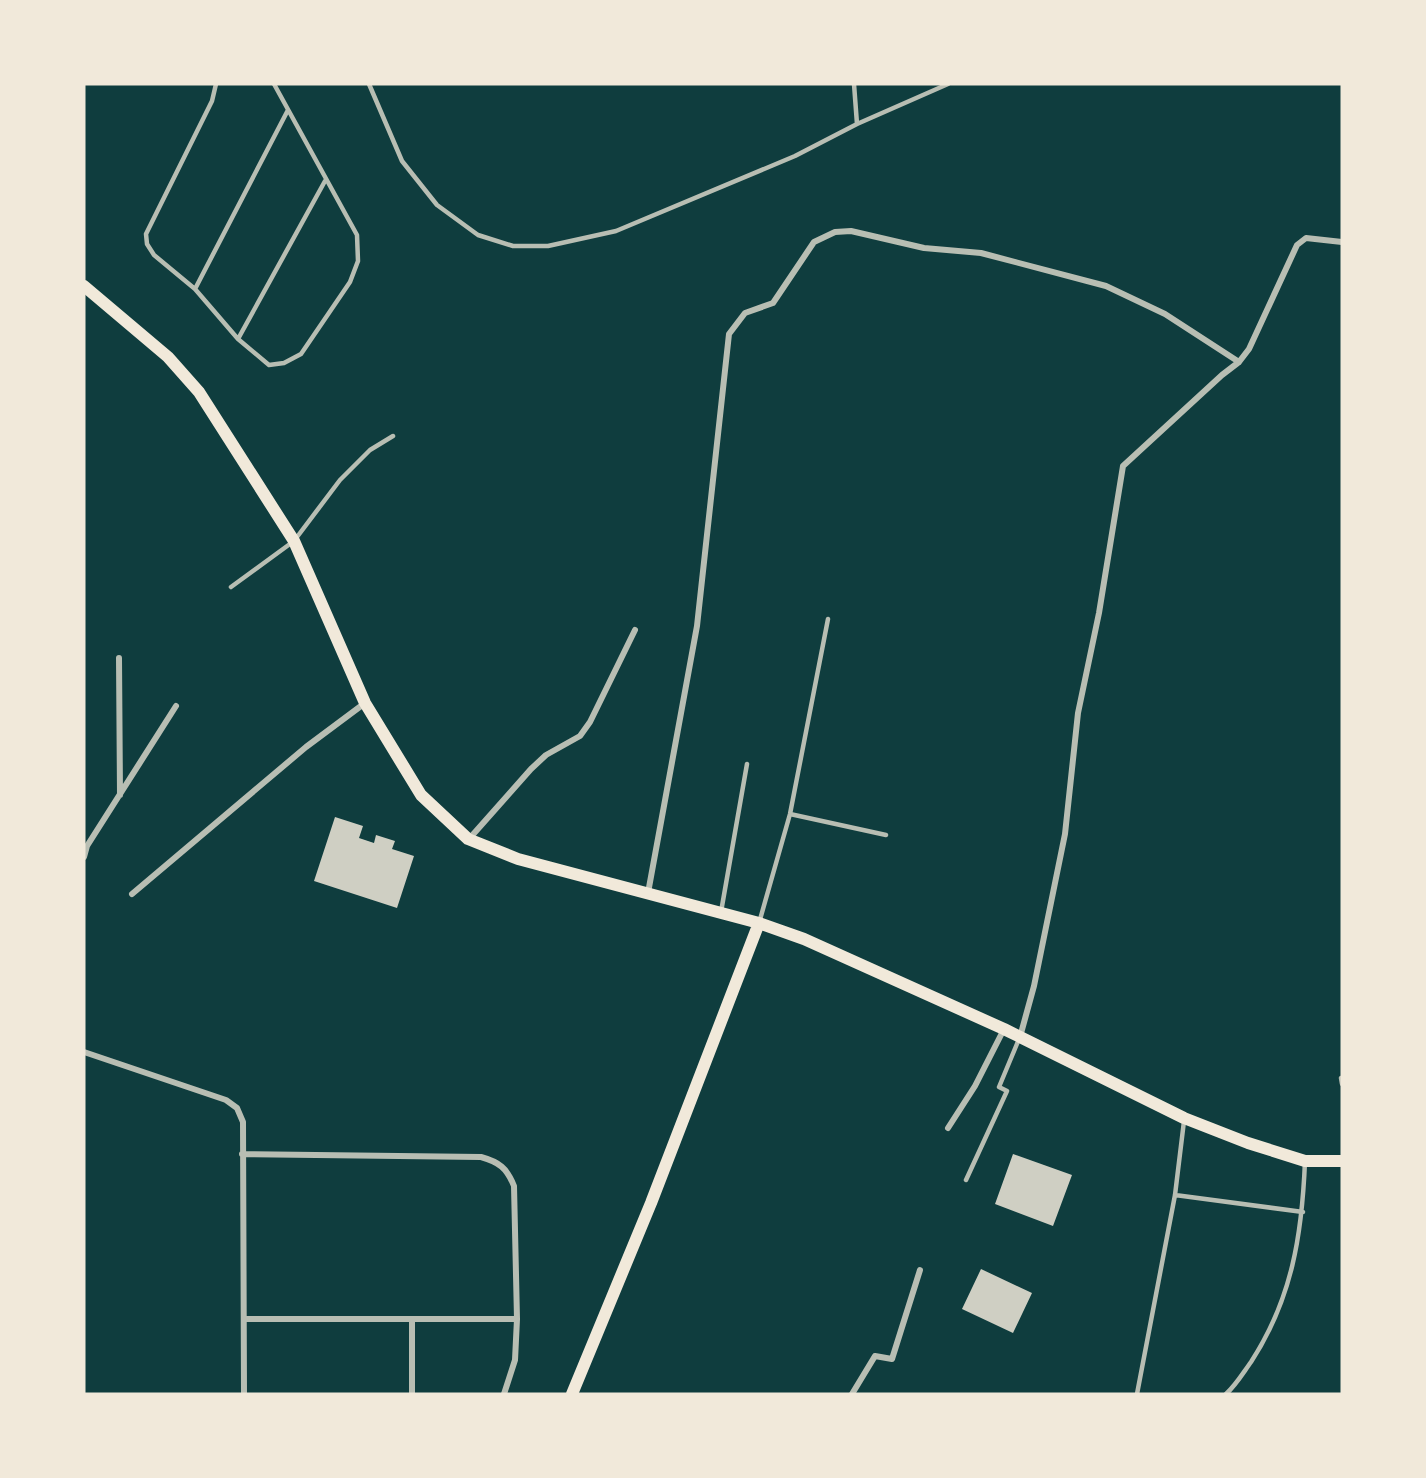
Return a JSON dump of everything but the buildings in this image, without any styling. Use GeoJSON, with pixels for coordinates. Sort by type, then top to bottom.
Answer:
{"type":"FeatureCollection","features":[{"type":"Feature","properties":{"kind":"main road"},"geometry":{"type":"LineString","coordinates":[[84,286],[168,357],[199,392],[294,541],[366,703],[421,795],[468,839],[518,859],[759,923],[804,939],[1004,1029],[1184,1118],[1248,1143],[1305,1161],[1342,1161]]}},
{"type":"Feature","properties":{"kind":"main road"},"geometry":{"type":"LineString","coordinates":[[572,1394],[651,1203],[759,923]]}},
{"type":"Feature","properties":{"kind":"street"},"geometry":{"type":"LineString","coordinates":[[648,893],[697,626],[729,334],[745,313],[773,303],[814,242],[835,232],[851,231],[924,248],[981,253],[1106,286],[1165,314],[1239,362]]}},
{"type":"Feature","properties":{"kind":"street"},"geometry":{"type":"LineString","coordinates":[[1020,1037],[1039,963],[1065,834],[1078,713],[1099,613],[1123,466],[1239,362],[1249,349],[1297,245],[1306,237],[1342,242]]}},
{"type":"Feature","properties":{"kind":"street"},"geometry":{"type":"LineString","coordinates":[[468,839],[546,755],[580,736],[591,722],[635,630]]}},
{"type":"Feature","properties":{"kind":"street"},"geometry":{"type":"LineString","coordinates":[[119,658],[120,796]]}},
{"type":"Feature","properties":{"kind":"street"},"geometry":{"type":"LineString","coordinates":[[132,894],[306,747],[366,703]]}},
{"type":"Feature","properties":{"kind":"street"},"geometry":{"type":"LineString","coordinates":[[84,857],[87,846],[176,706]]}},
{"type":"Feature","properties":{"kind":"street"},"geometry":{"type":"LineString","coordinates":[[948,1128],[975,1086],[1004,1029]]}},
{"type":"Feature","properties":{"kind":"street"},"geometry":{"type":"LineString","coordinates":[[84,1052],[226,1100],[237,1108],[243,1122],[244,1394]]}},
{"type":"Feature","properties":{"kind":"street"},"geometry":{"type":"LineString","coordinates":[[242,1154],[481,1158],[496,1162],[508,1171],[514,1186],[517,1319],[515,1360],[504,1394]]}},
{"type":"Feature","properties":{"kind":"street"},"geometry":{"type":"LineString","coordinates":[[852,1394],[875,1356],[892,1359],[920,1270]]}},
{"type":"Feature","properties":{"kind":"street"},"geometry":{"type":"LineString","coordinates":[[244,1319],[517,1319]]}},
{"type":"Feature","properties":{"kind":"street"},"geometry":{"type":"LineString","coordinates":[[412,1319],[412,1394]]}},
{"type":"Feature","properties":{"kind":"lane"},"geometry":{"type":"LineString","coordinates":[[216,84],[212,101],[146,234],[147,243],[154,255],[195,289],[238,339],[269,365],[284,363],[302,354],[350,282],[358,261],[357,235],[325,181],[274,84]]}},
{"type":"Feature","properties":{"kind":"lane"},"geometry":{"type":"LineString","coordinates":[[369,84],[402,161],[436,205],[478,235],[513,246],[548,246],[616,231],[795,156],[857,124],[948,84]]}},
{"type":"Feature","properties":{"kind":"lane"},"geometry":{"type":"LineString","coordinates":[[854,84],[857,124]]}},
{"type":"Feature","properties":{"kind":"lane"},"geometry":{"type":"LineString","coordinates":[[195,289],[288,110]]}},
{"type":"Feature","properties":{"kind":"lane"},"geometry":{"type":"LineString","coordinates":[[238,339],[325,181]]}},
{"type":"Feature","properties":{"kind":"lane"},"geometry":{"type":"LineString","coordinates":[[231,587],[294,541],[340,480],[370,450],[393,436]]}},
{"type":"Feature","properties":{"kind":"lane"},"geometry":{"type":"LineString","coordinates":[[759,923],[790,814],[828,618]]}},
{"type":"Feature","properties":{"kind":"lane"},"geometry":{"type":"LineString","coordinates":[[721,913],[747,764]]}},
{"type":"Feature","properties":{"kind":"lane"},"geometry":{"type":"LineString","coordinates":[[790,814],[886,835]]}},
{"type":"Feature","properties":{"kind":"lane"},"geometry":{"type":"LineString","coordinates":[[966,1180],[1007,1091],[999,1087],[1020,1037]]}},
{"type":"Feature","properties":{"kind":"lane"},"geometry":{"type":"LineString","coordinates":[[1137,1394],[1175,1195],[1184,1118]]}},
{"type":"Feature","properties":{"kind":"lane"},"geometry":{"type":"LineString","coordinates":[[1226,1394],[1245,1371],[1270,1331],[1292,1268],[1303,1212],[1305,1161]]}},
{"type":"Feature","properties":{"kind":"lane"},"geometry":{"type":"LineString","coordinates":[[1175,1195],[1303,1212]]}}]}
